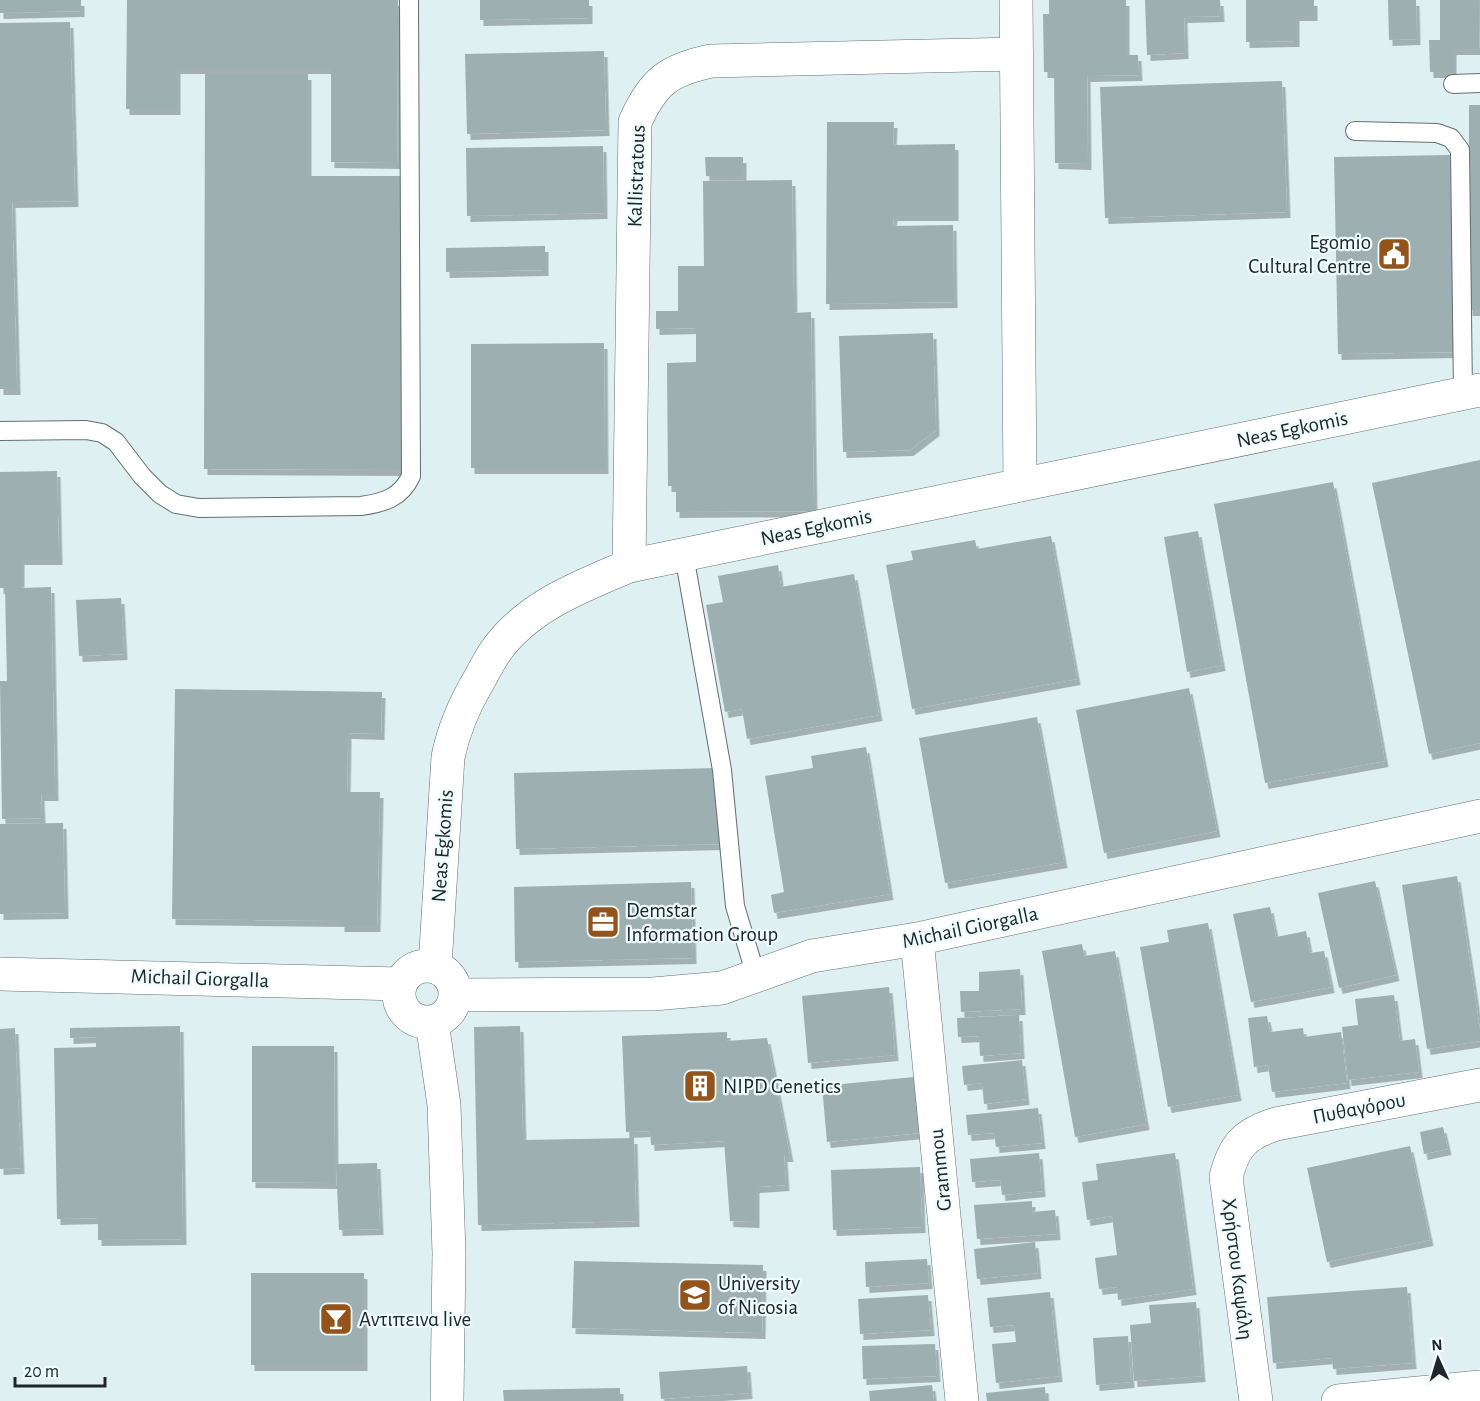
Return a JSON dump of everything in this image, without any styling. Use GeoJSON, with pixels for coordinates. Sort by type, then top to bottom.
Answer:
{"type":"FeatureCollection","features":[{"type":"Feature","properties":{"kind":"street"},"geometry":{"type":"LineString","coordinates":[[1016,0],[1020,484]]}},
{"type":"Feature","properties":{"kind":"street","name":"Kallistratous"},"geometry":{"type":"LineString","coordinates":[[629,566],[635,122],[646,98],[663,79],[686,66],[711,61],[1017,54]]}},
{"type":"Feature","properties":{"kind":"street","name":"Neas Egkomis"},"geometry":{"type":"LineString","coordinates":[[435,966],[448,757],[453,732],[463,707],[495,652],[511,633],[560,596],[629,566],[1471,392]]}},
{"type":"Feature","properties":{"kind":"street","name":"Michail Giorgalla"},"geometry":{"type":"LineString","coordinates":[[456,995],[653,994],[722,987],[812,956],[917,939],[1480,816]]}},
{"type":"Feature","properties":{"kind":"street","name":"Grammou"},"geometry":{"type":"LineString","coordinates":[[917,939],[962,1401]]}},
{"type":"Feature","properties":{"kind":"street"},"geometry":{"type":"LineString","coordinates":[[424,966],[435,966],[451,979],[456,995],[447,1015],[432,1022],[416,1020],[405,1012],[399,997],[400,984],[412,970],[424,966]]}},
{"type":"Feature","properties":{"kind":"street","name":"Michail Giorgalla"},"geometry":{"type":"LineString","coordinates":[[0,974],[400,984]]}},
{"type":"Feature","properties":{"kind":"street"},"geometry":{"type":"LineString","coordinates":[[432,1022],[444,1116],[448,1253],[447,1401]]}},
{"type":"Feature","properties":{"kind":"street","name":"Πυθαγόρου"},"geometry":{"type":"LineString","coordinates":[[1242,1141],[1257,1130],[1276,1124],[1480,1085]]}},
{"type":"Feature","properties":{"kind":"street","name":"Χρήστου Καψάλη"},"geometry":{"type":"LineString","coordinates":[[1242,1141],[1231,1158],[1226,1177],[1256,1401]]}},
{"type":"Feature","properties":{"kind":"street"},"geometry":{"type":"LineString","coordinates":[[1338,1401],[1480,1387]]}},
{"type":"Feature","properties":{"kind":"lane"},"geometry":{"type":"LineString","coordinates":[[0,430],[86,430],[102,433],[116,442],[142,476],[160,494],[176,504],[199,508],[361,506],[384,503],[403,490],[411,476],[409,0]]}},
{"type":"Feature","properties":{"kind":"lane"},"geometry":{"type":"LineString","coordinates":[[1453,84],[1480,83]]}},
{"type":"Feature","properties":{"kind":"lane"},"geometry":{"type":"LineString","coordinates":[[1355,131],[1437,133],[1451,138],[1460,150],[1471,392]]}},
{"type":"Feature","properties":{"kind":"lane"},"geometry":{"type":"LineString","coordinates":[[684,555],[722,770],[735,906],[756,976]]}},
{"type":"Feature","properties":{"kind":"building"},"geometry":{"type":"Polygon","coordinates":[[[0,0],[81,0],[81,11],[0,13],[0,0]]]}},
{"type":"Feature","properties":{"kind":"building"},"geometry":{"type":"Polygon","coordinates":[[[127,0],[398,0],[397,163],[331,162],[331,68],[177,68],[177,109],[126,109],[127,0]]]}},
{"type":"Feature","properties":{"kind":"building"},"geometry":{"type":"Polygon","coordinates":[[[480,0],[589,0],[589,18],[480,20],[480,0]]]}},
{"type":"Feature","properties":{"kind":"building"},"geometry":{"type":"Polygon","coordinates":[[[1049,0],[1126,0],[1126,55],[1138,55],[1139,75],[1087,76],[1088,164],[1055,163],[1054,72],[1044,72],[1043,14],[1049,14],[1049,0]]]}},
{"type":"Feature","properties":{"kind":"building"},"geometry":{"type":"Polygon","coordinates":[[[1145,0],[1220,0],[1221,16],[1184,17],[1185,53],[1147,55],[1145,0]]]}},
{"type":"Feature","properties":{"kind":"building"},"geometry":{"type":"Polygon","coordinates":[[[1246,0],[1314,0],[1314,15],[1296,15],[1296,41],[1246,42],[1246,0]]]}},
{"type":"Feature","properties":{"kind":"building"},"geometry":{"type":"Polygon","coordinates":[[[1388,0],[1416,0],[1417,39],[1389,40],[1388,0]]]}},
{"type":"Feature","properties":{"kind":"building"},"geometry":{"type":"Polygon","coordinates":[[[1440,0],[1480,0],[1479,49],[1453,49],[1453,72],[1430,72],[1429,40],[1440,40],[1440,0]]]}},
{"type":"Feature","properties":{"kind":"building"},"geometry":{"type":"Polygon","coordinates":[[[70,22],[75,201],[12,202],[17,389],[0,389],[0,23],[70,22]]]}},
{"type":"Feature","properties":{"kind":"building"},"geometry":{"type":"Polygon","coordinates":[[[604,51],[606,130],[467,134],[465,54],[604,51]]]}},
{"type":"Feature","properties":{"kind":"building"},"geometry":{"type":"Polygon","coordinates":[[[205,74],[308,74],[308,176],[407,176],[405,470],[204,469],[205,74]]]}},
{"type":"Feature","properties":{"kind":"building"},"geometry":{"type":"Polygon","coordinates":[[[1282,81],[1287,212],[1105,218],[1100,87],[1282,81]]]}},
{"type":"Feature","properties":{"kind":"building"},"geometry":{"type":"Polygon","coordinates":[[[1469,105],[1480,105],[1480,310],[1469,310],[1469,105]]]}},
{"type":"Feature","properties":{"kind":"building"},"geometry":{"type":"Polygon","coordinates":[[[827,122],[894,122],[893,145],[955,144],[955,215],[894,215],[893,226],[953,225],[954,302],[826,304],[827,122]]]}},
{"type":"Feature","properties":{"kind":"building"},"geometry":{"type":"Polygon","coordinates":[[[603,146],[604,213],[467,216],[466,148],[603,146]]]}},
{"type":"Feature","properties":{"kind":"building","name":"Egomio Cultural Centre"},"geometry":{"type":"Polygon","coordinates":[[[1450,155],[1454,352],[1338,354],[1334,157],[1450,155]]]}},
{"type":"Feature","properties":{"kind":"building"},"geometry":{"type":"Polygon","coordinates":[[[705,157],[743,157],[743,176],[706,176],[705,157]]]}},
{"type":"Feature","properties":{"kind":"building"},"geometry":{"type":"Polygon","coordinates":[[[792,180],[794,313],[811,312],[814,511],[676,512],[676,486],[668,486],[667,363],[696,362],[696,328],[656,329],[656,311],[678,311],[678,266],[704,266],[703,181],[792,180]]]}},
{"type":"Feature","properties":{"kind":"building"},"geometry":{"type":"Polygon","coordinates":[[[545,246],[545,270],[446,272],[446,248],[545,246]]]}},
{"type":"Feature","properties":{"kind":"building"},"geometry":{"type":"Polygon","coordinates":[[[933,333],[936,430],[910,450],[843,452],[839,336],[933,333]]]}},
{"type":"Feature","properties":{"kind":"building"},"geometry":{"type":"Polygon","coordinates":[[[604,343],[605,468],[471,468],[471,344],[604,343]]]}},
{"type":"Feature","properties":{"kind":"building"},"geometry":{"type":"Polygon","coordinates":[[[1480,460],[1480,743],[1429,754],[1372,483],[1480,460]]]}},
{"type":"Feature","properties":{"kind":"building"},"geometry":{"type":"Polygon","coordinates":[[[57,471],[59,559],[21,559],[21,588],[51,587],[55,795],[41,795],[42,818],[2,819],[0,681],[7,681],[5,588],[0,588],[0,472],[57,471]]]}},
{"type":"Feature","properties":{"kind":"building"},"geometry":{"type":"Polygon","coordinates":[[[1333,482],[1385,761],[1265,783],[1214,504],[1333,482]]]}},
{"type":"Feature","properties":{"kind":"building"},"geometry":{"type":"Polygon","coordinates":[[[1198,531],[1222,665],[1187,672],[1164,537],[1198,531]]]}},
{"type":"Feature","properties":{"kind":"building"},"geometry":{"type":"Polygon","coordinates":[[[1051,536],[1077,679],[912,709],[886,565],[913,560],[911,551],[975,540],[977,549],[1051,536]]]}},
{"type":"Feature","properties":{"kind":"building"},"geometry":{"type":"Polygon","coordinates":[[[778,565],[781,587],[854,574],[879,715],[747,739],[742,709],[725,712],[706,605],[723,602],[718,576],[778,565]]]}},
{"type":"Feature","properties":{"kind":"building"},"geometry":{"type":"Polygon","coordinates":[[[121,598],[124,654],[79,656],[76,600],[121,598]]]}},
{"type":"Feature","properties":{"kind":"building"},"geometry":{"type":"Polygon","coordinates":[[[1189,688],[1217,831],[1104,853],[1076,710],[1189,688]]]}},
{"type":"Feature","properties":{"kind":"building"},"geometry":{"type":"Polygon","coordinates":[[[175,689],[382,692],[381,734],[348,733],[347,792],[380,792],[377,926],[341,926],[341,921],[172,919],[175,689]]]}},
{"type":"Feature","properties":{"kind":"building"},"geometry":{"type":"Polygon","coordinates":[[[1037,717],[1064,862],[945,883],[919,738],[1037,717]]]}},
{"type":"Feature","properties":{"kind":"building"},"geometry":{"type":"Polygon","coordinates":[[[866,747],[890,894],[774,913],[771,895],[784,892],[765,776],[813,768],[811,756],[866,747]]]}},
{"type":"Feature","properties":{"kind":"building"},"geometry":{"type":"Polygon","coordinates":[[[718,768],[720,844],[516,849],[514,773],[718,768]]]}},
{"type":"Feature","properties":{"kind":"building"},"geometry":{"type":"Polygon","coordinates":[[[63,823],[65,913],[0,914],[0,824],[63,823]]]}},
{"type":"Feature","properties":{"kind":"building"},"geometry":{"type":"Polygon","coordinates":[[[1457,876],[1480,1041],[1427,1049],[1402,885],[1457,876]]]}},
{"type":"Feature","properties":{"kind":"building"},"geometry":{"type":"Polygon","coordinates":[[[1375,881],[1396,975],[1339,988],[1318,893],[1375,881]]]}},
{"type":"Feature","properties":{"kind":"building","name":"Demstar Information Group"},"geometry":{"type":"Polygon","coordinates":[[[691,882],[693,958],[515,962],[514,887],[691,882]]]}},
{"type":"Feature","properties":{"kind":"building"},"geometry":{"type":"Polygon","coordinates":[[[1270,907],[1276,937],[1306,931],[1310,953],[1324,951],[1331,987],[1251,1002],[1233,914],[1270,907]]]}},
{"type":"Feature","properties":{"kind":"building"},"geometry":{"type":"Polygon","coordinates":[[[1208,923],[1238,1095],[1168,1107],[1140,947],[1169,942],[1167,930],[1208,923]]]}},
{"type":"Feature","properties":{"kind":"building"},"geometry":{"type":"Polygon","coordinates":[[[1082,944],[1084,956],[1115,951],[1146,1124],[1075,1137],[1042,951],[1082,944]]]}},
{"type":"Feature","properties":{"kind":"building"},"geometry":{"type":"Polygon","coordinates":[[[1020,969],[1022,1009],[961,1012],[960,991],[979,991],[979,972],[1020,969]]]}},
{"type":"Feature","properties":{"kind":"building"},"geometry":{"type":"Polygon","coordinates":[[[889,987],[895,1055],[808,1063],[802,996],[889,987]]]}},
{"type":"Feature","properties":{"kind":"building"},"geometry":{"type":"Polygon","coordinates":[[[1394,995],[1400,1041],[1415,1039],[1419,1072],[1348,1080],[1342,1027],[1358,1025],[1355,999],[1394,995]]]}},
{"type":"Feature","properties":{"kind":"building"},"geometry":{"type":"Polygon","coordinates":[[[1019,1015],[1021,1053],[980,1056],[979,1036],[958,1037],[957,1018],[1019,1015]]]}},
{"type":"Feature","properties":{"kind":"building"},"geometry":{"type":"Polygon","coordinates":[[[1267,1016],[1270,1032],[1303,1028],[1304,1037],[1341,1032],[1347,1083],[1272,1092],[1268,1065],[1254,1067],[1248,1018],[1267,1016]]]}},
{"type":"Feature","properties":{"kind":"building"},"geometry":{"type":"Polygon","coordinates":[[[180,1026],[183,1239],[98,1240],[98,1218],[57,1219],[54,1048],[96,1047],[96,1037],[70,1038],[70,1028],[180,1026]]]}},
{"type":"Feature","properties":{"kind":"building"},"geometry":{"type":"Polygon","coordinates":[[[520,1026],[523,1140],[634,1138],[636,1221],[478,1225],[474,1027],[520,1026]]]}},
{"type":"Feature","properties":{"kind":"building"},"geometry":{"type":"Polygon","coordinates":[[[15,1028],[21,1168],[0,1169],[0,1029],[15,1028]]]}},
{"type":"Feature","properties":{"kind":"building","name":"NIPD Genetics"},"geometry":{"type":"Polygon","coordinates":[[[727,1032],[727,1041],[767,1038],[790,1156],[784,1156],[786,1185],[756,1187],[756,1222],[730,1221],[724,1141],[651,1145],[650,1131],[626,1132],[622,1036],[727,1032]]]}},
{"type":"Feature","properties":{"kind":"building"},"geometry":{"type":"Polygon","coordinates":[[[252,1046],[334,1046],[335,1183],[252,1182],[252,1046]]]}},
{"type":"Feature","properties":{"kind":"building"},"geometry":{"type":"Polygon","coordinates":[[[1022,1060],[1026,1099],[984,1104],[982,1083],[964,1085],[962,1066],[1022,1060]]]}},
{"type":"Feature","properties":{"kind":"building"},"geometry":{"type":"Polygon","coordinates":[[[914,1077],[920,1133],[827,1142],[822,1086],[914,1077]]]}},
{"type":"Feature","properties":{"kind":"building"},"geometry":{"type":"Polygon","coordinates":[[[1038,1108],[1042,1143],[996,1147],[994,1133],[968,1135],[966,1115],[1038,1108]]]}},
{"type":"Feature","properties":{"kind":"building"},"geometry":{"type":"Polygon","coordinates":[[[1443,1127],[1448,1149],[1424,1154],[1420,1132],[1443,1127]]]}},
{"type":"Feature","properties":{"kind":"building"},"geometry":{"type":"Polygon","coordinates":[[[1410,1146],[1430,1240],[1327,1262],[1307,1168],[1410,1146]]]}},
{"type":"Feature","properties":{"kind":"building"},"geometry":{"type":"Polygon","coordinates":[[[1039,1153],[1042,1191],[1002,1195],[1000,1180],[972,1182],[970,1159],[1039,1153]]]}},
{"type":"Feature","properties":{"kind":"building"},"geometry":{"type":"Polygon","coordinates":[[[1175,1153],[1193,1289],[1118,1300],[1117,1287],[1099,1289],[1095,1258],[1117,1255],[1112,1216],[1087,1220],[1082,1182],[1098,1180],[1096,1164],[1175,1153]]]}},
{"type":"Feature","properties":{"kind":"building"},"geometry":{"type":"Polygon","coordinates":[[[377,1163],[380,1229],[339,1230],[336,1164],[377,1163]]]}},
{"type":"Feature","properties":{"kind":"building"},"geometry":{"type":"Polygon","coordinates":[[[920,1167],[922,1227],[833,1230],[831,1170],[920,1167]]]}},
{"type":"Feature","properties":{"kind":"building"},"geometry":{"type":"Polygon","coordinates":[[[1032,1201],[1032,1212],[1055,1210],[1057,1234],[977,1239],[974,1205],[1032,1201]]]}},
{"type":"Feature","properties":{"kind":"building"},"geometry":{"type":"Polygon","coordinates":[[[1035,1242],[1038,1273],[977,1279],[974,1249],[1035,1242]]]}},
{"type":"Feature","properties":{"kind":"building"},"geometry":{"type":"Polygon","coordinates":[[[927,1259],[929,1283],[866,1287],[865,1262],[927,1259]]]}},
{"type":"Feature","properties":{"kind":"building"},"geometry":{"type":"Polygon","coordinates":[[[574,1261],[763,1265],[762,1333],[572,1328],[574,1261]]]}},
{"type":"Feature","properties":{"kind":"building"},"geometry":{"type":"Polygon","coordinates":[[[251,1273],[364,1273],[364,1365],[251,1365],[251,1273]]]}},
{"type":"Feature","properties":{"kind":"building"},"geometry":{"type":"Polygon","coordinates":[[[1407,1287],[1413,1363],[1333,1369],[1332,1358],[1273,1363],[1267,1297],[1407,1287]]]}},
{"type":"Feature","properties":{"kind":"building"},"geometry":{"type":"Polygon","coordinates":[[[1050,1292],[1059,1376],[996,1383],[992,1344],[1016,1342],[1014,1325],[990,1327],[987,1298],[1050,1292]]]}},
{"type":"Feature","properties":{"kind":"building"},"geometry":{"type":"Polygon","coordinates":[[[928,1295],[931,1330],[860,1334],[858,1299],[928,1295]]]}},
{"type":"Feature","properties":{"kind":"building"},"geometry":{"type":"Polygon","coordinates":[[[1196,1302],[1202,1376],[1134,1381],[1130,1325],[1151,1323],[1149,1305],[1196,1302]]]}},
{"type":"Feature","properties":{"kind":"building"},"geometry":{"type":"Polygon","coordinates":[[[1128,1336],[1131,1382],[1096,1385],[1093,1338],[1128,1336]]]}},
{"type":"Feature","properties":{"kind":"building"},"geometry":{"type":"Polygon","coordinates":[[[935,1344],[937,1376],[863,1379],[862,1346],[935,1344]]]}},
{"type":"Feature","properties":{"kind":"building"},"geometry":{"type":"Polygon","coordinates":[[[747,1366],[749,1393],[661,1399],[659,1372],[747,1366]]]}},
{"type":"Feature","properties":{"kind":"building"},"geometry":{"type":"Polygon","coordinates":[[[932,1385],[934,1401],[870,1401],[869,1391],[932,1385]]]}},
{"type":"Feature","properties":{"kind":"building"},"geometry":{"type":"Polygon","coordinates":[[[1045,1387],[1046,1401],[987,1401],[986,1393],[1045,1387]]]}},
{"type":"Feature","properties":{"kind":"building"},"geometry":{"type":"Polygon","coordinates":[[[620,1388],[620,1401],[504,1401],[503,1390],[620,1388]]]}},
{"type":"Feature","properties":{"kind":"place","name":"Egomio Cultural Centre"},"geometry":{"type":"Point","coordinates":[1394,254]}},
{"type":"Feature","properties":{"kind":"place","name":"Demstar Information Group"},"geometry":{"type":"Point","coordinates":[603,922]}},
{"type":"Feature","properties":{"kind":"place","name":"NIPD Genetics"},"geometry":{"type":"Point","coordinates":[700,1086]}},
{"type":"Feature","properties":{"kind":"place","name":"University of Nicosia"},"geometry":{"type":"Point","coordinates":[695,1295]}},
{"type":"Feature","properties":{"kind":"place","name":"Αντιπεινα live"},"geometry":{"type":"Point","coordinates":[336,1319]}}]}
